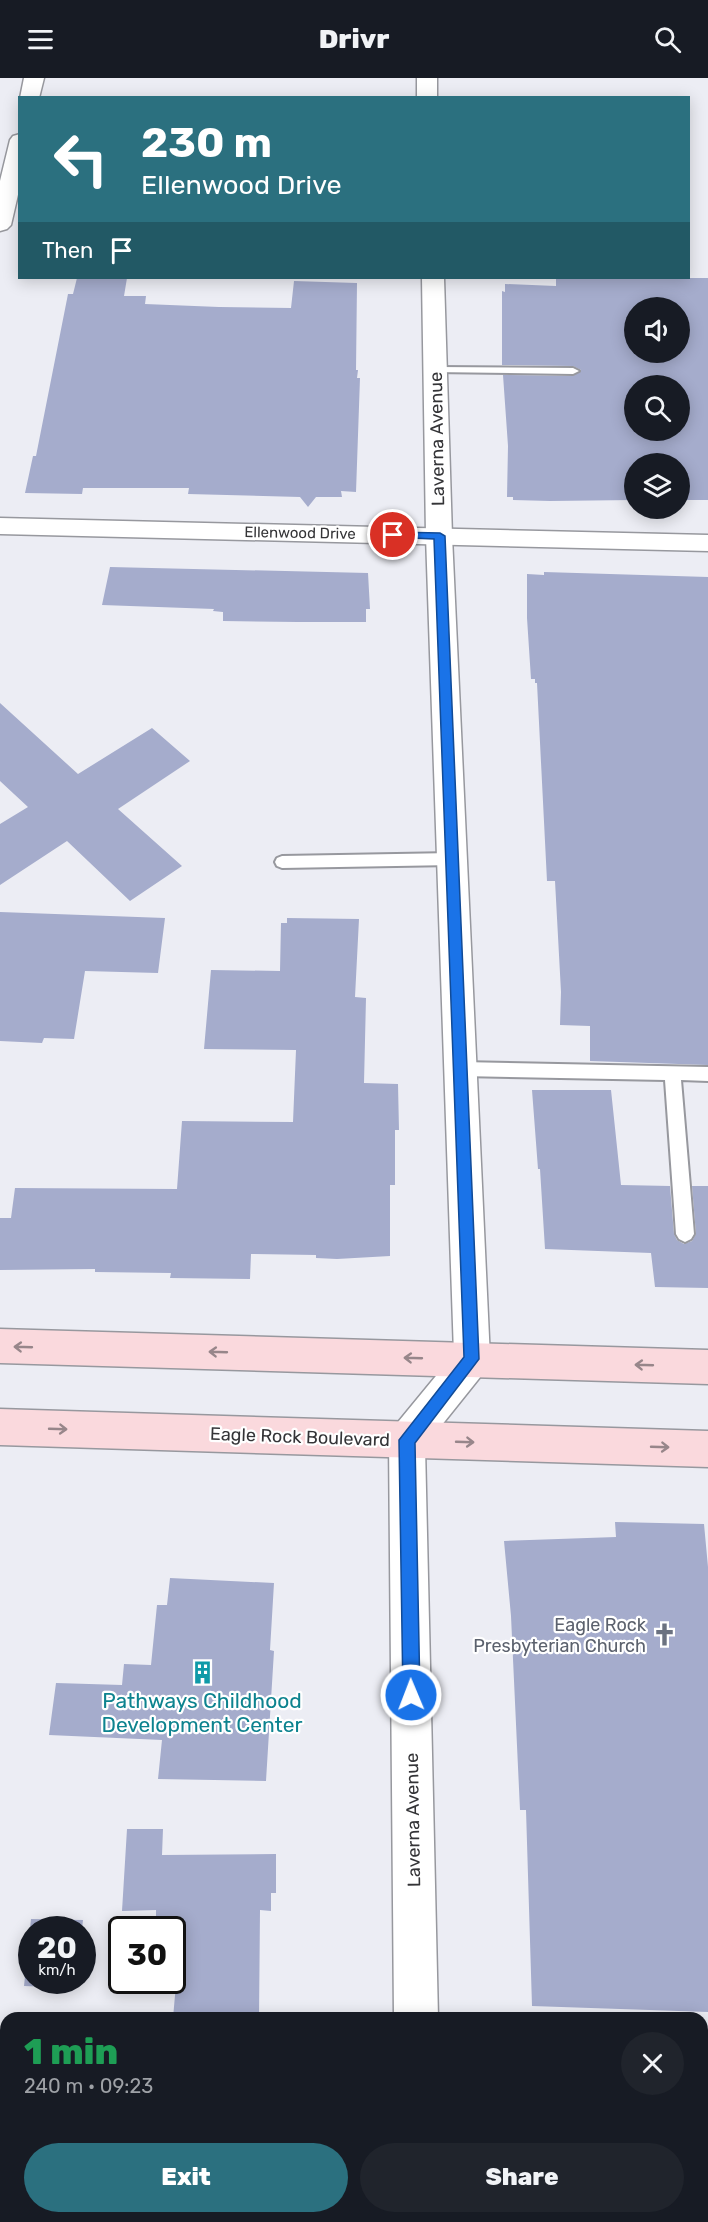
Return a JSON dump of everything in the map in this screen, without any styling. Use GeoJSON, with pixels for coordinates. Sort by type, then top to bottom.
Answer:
{"type":"FeatureCollection","features":[{"type":"Feature","properties":{"kind":"main road"},"geometry":{"type":"LineString","coordinates":[[0,1346],[708,1367]]}},
{"type":"Feature","properties":{"kind":"main road","name":"Eagle Rock Boulevard"},"geometry":{"type":"LineString","coordinates":[[0,1427],[708,1449]]}},
{"type":"Feature","properties":{"kind":"street"},"geometry":{"type":"LineString","coordinates":[[30,96],[34,78]]}},
{"type":"Feature","properties":{"kind":"street"},"geometry":{"type":"LineString","coordinates":[[426,78],[427,96]]}},
{"type":"Feature","properties":{"kind":"street"},"geometry":{"type":"LineString","coordinates":[[0,225],[18,148]]}},
{"type":"Feature","properties":{"kind":"street","name":"Laverna Avenue"},"geometry":{"type":"LineString","coordinates":[[433,279],[440,536],[472,1359]]}},
{"type":"Feature","properties":{"kind":"street","name":"Ellenwood Drive"},"geometry":{"type":"LineString","coordinates":[[0,526],[708,543]]}},
{"type":"Feature","properties":{"kind":"street"},"geometry":{"type":"LineString","coordinates":[[407,1440],[472,1359]]}},
{"type":"Feature","properties":{"kind":"street","name":"Laverna Avenue"},"geometry":{"type":"LineString","coordinates":[[407,1440],[416,2012]]}},
{"type":"Feature","properties":{"kind":"lane"},"geometry":{"type":"LineString","coordinates":[[436,370],[573,372]]}},
{"type":"Feature","properties":{"kind":"lane"},"geometry":{"type":"LineString","coordinates":[[282,862],[453,860]]}},
{"type":"Feature","properties":{"kind":"lane"},"geometry":{"type":"LineString","coordinates":[[461,1069],[708,1074]]}},
{"type":"Feature","properties":{"kind":"lane"},"geometry":{"type":"LineString","coordinates":[[672,1073],[685,1233]]}},
{"type":"Feature","properties":{"kind":"building"},"geometry":{"type":"Polygon","coordinates":[[[708,278],[708,500],[690,500],[690,453],[624,453],[624,500],[550,501],[513,500],[513,497],[507,497],[508,446],[503,375],[573,376],[581,370],[573,366],[502,365],[502,291],[505,292],[505,284],[556,286],[556,279],[708,278]]]}},
{"type":"Feature","properties":{"kind":"building"},"geometry":{"type":"Polygon","coordinates":[[[77,279],[127,279],[124,296],[146,296],[145,304],[291,308],[294,281],[357,283],[356,370],[358,370],[357,378],[360,378],[356,492],[341,491],[342,497],[316,497],[308,507],[300,497],[188,494],[189,488],[83,488],[82,494],[25,493],[33,456],[36,456],[68,294],[73,294],[77,279]]]}},
{"type":"Feature","properties":{"kind":"building"},"geometry":{"type":"Polygon","coordinates":[[[110,567],[368,573],[370,609],[366,609],[366,622],[223,621],[223,612],[213,611],[214,609],[102,605],[110,567]]]}},
{"type":"Feature","properties":{"kind":"building"},"geometry":{"type":"Polygon","coordinates":[[[544,572],[708,577],[708,1065],[590,1061],[590,1026],[560,1025],[561,992],[555,881],[547,881],[537,683],[535,679],[531,679],[527,618],[527,574],[544,575],[544,572]]]}},
{"type":"Feature","properties":{"kind":"building"},"geometry":{"type":"Polygon","coordinates":[[[0,703],[78,774],[152,728],[190,761],[118,809],[182,866],[130,901],[67,841],[0,885],[0,824],[28,807],[0,781],[0,703]]]}},
{"type":"Feature","properties":{"kind":"building"},"geometry":{"type":"Polygon","coordinates":[[[0,912],[165,918],[158,973],[85,971],[74,1039],[44,1038],[42,1043],[0,1041],[0,912]]]}},
{"type":"Feature","properties":{"kind":"building"},"geometry":{"type":"Polygon","coordinates":[[[287,918],[359,919],[355,997],[366,998],[364,1083],[398,1084],[399,1130],[395,1130],[395,1185],[390,1185],[390,1256],[337,1259],[316,1258],[316,1255],[251,1254],[250,1279],[170,1278],[171,1273],[95,1272],[95,1269],[0,1270],[0,1218],[11,1218],[15,1188],[177,1189],[182,1121],[293,1122],[296,1050],[204,1049],[211,970],[280,971],[281,923],[287,923],[287,918]]]}},
{"type":"Feature","properties":{"kind":"building"},"geometry":{"type":"Polygon","coordinates":[[[532,1090],[611,1090],[621,1185],[670,1186],[674,1234],[677,1240],[684,1244],[692,1241],[696,1234],[692,1186],[708,1186],[708,1288],[655,1287],[651,1253],[545,1249],[532,1090]]]}},
{"type":"Feature","properties":{"kind":"building"},"geometry":{"type":"Polygon","coordinates":[[[615,1522],[704,1524],[708,1567],[708,2012],[532,2006],[526,1810],[520,1810],[511,1616],[504,1541],[616,1537],[615,1522]]]}},
{"type":"Feature","properties":{"kind":"building","name":"Pathways Childhood Development Center"},"geometry":{"type":"Polygon","coordinates":[[[170,1578],[274,1583],[270,1650],[274,1651],[266,1781],[158,1779],[162,1740],[49,1735],[56,1683],[122,1685],[124,1664],[151,1665],[157,1605],[167,1605],[170,1578]]]}},
{"type":"Feature","properties":{"kind":"building"},"geometry":{"type":"Polygon","coordinates":[[[127,1829],[163,1829],[162,1855],[276,1854],[276,1893],[271,1893],[271,1911],[260,1910],[259,2012],[174,2012],[175,1994],[186,1994],[186,1916],[156,1916],[156,1910],[122,1911],[127,1829]]]}},
{"type":"Feature","properties":{"kind":"place","name":"Eagle Rock Presbyterian Church"},"geometry":{"type":"Point","coordinates":[664,1635]}},
{"type":"Feature","properties":{"kind":"place","name":"Pathways Childhood Development Center"},"geometry":{"type":"Point","coordinates":[202,1672]}},
{"type":"Feature","properties":{"kind":"route"},"geometry":{"type":"LineString","coordinates":[[393,535],[440,536],[472,1359],[407,1440],[411,1695]]}}]}
